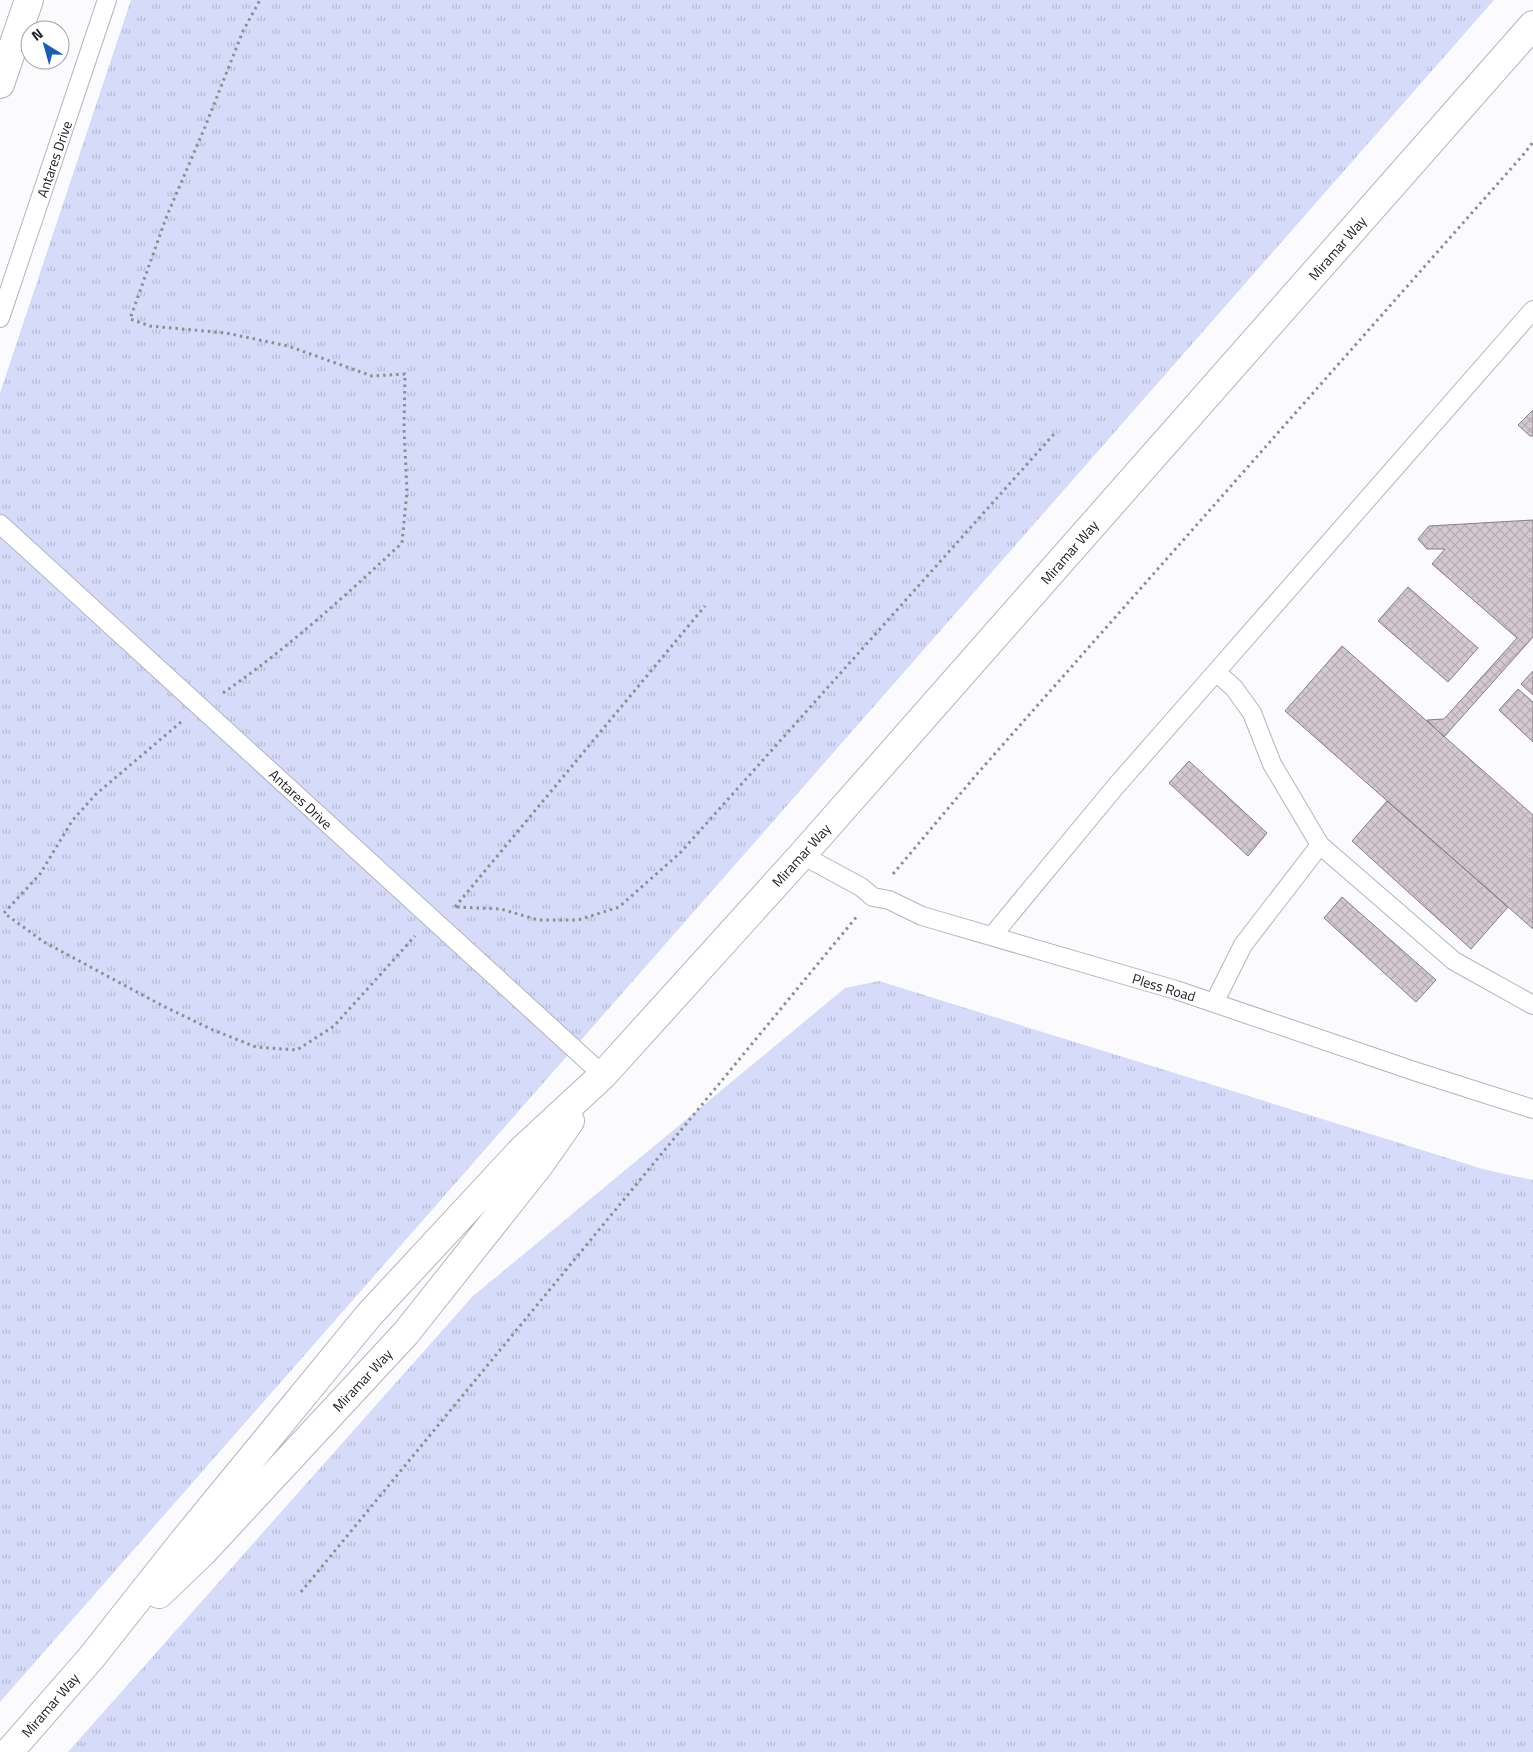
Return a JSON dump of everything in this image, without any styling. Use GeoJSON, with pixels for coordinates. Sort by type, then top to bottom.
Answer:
{"type":"FeatureCollection","features":[{"type":"Feature","properties":{"kind":"street"},"geometry":{"type":"LineString","coordinates":[[0,84],[30,0]]}},
{"type":"Feature","properties":{"kind":"street","name":"Miramar Way"},"geometry":{"type":"LineString","coordinates":[[9,1752],[91,1658],[182,1543],[369,1315],[522,1150],[602,1075],[802,855],[1533,25]]}},
{"type":"Feature","properties":{"kind":"street","name":"Miramar Way"},"geometry":{"type":"LineString","coordinates":[[91,1658],[202,1553],[406,1333],[540,1164],[602,1075]]}},
{"type":"Feature","properties":{"kind":"lane","name":"Antares Drive"},"geometry":{"type":"LineString","coordinates":[[0,318],[107,0]]}},
{"type":"Feature","properties":{"kind":"lane"},"geometry":{"type":"LineString","coordinates":[[992,936],[1116,786],[1533,310]]}},
{"type":"Feature","properties":{"kind":"lane","name":"Antares Drive"},"geometry":{"type":"LineString","coordinates":[[0,524],[602,1075]]}},
{"type":"Feature","properties":{"kind":"lane"},"geometry":{"type":"LineString","coordinates":[[1216,672],[1234,688],[1252,713],[1272,764],[1320,845],[1454,961],[1533,1005]]}},
{"type":"Feature","properties":{"kind":"lane"},"geometry":{"type":"LineString","coordinates":[[1214,1003],[1243,945],[1320,845]]}},
{"type":"Feature","properties":{"kind":"lane","name":"Pless Road"},"geometry":{"type":"LineString","coordinates":[[802,855],[861,887],[873,897],[889,900],[922,916],[1176,990],[1417,1072],[1533,1109]]}},
{"type":"Feature","properties":{"kind":"path"},"geometry":{"type":"LineString","coordinates":[[260,0],[243,31],[166,218],[130,319],[150,326],[226,333],[288,346],[372,376],[405,374],[404,428],[407,491],[402,543],[303,632],[244,678],[180,722],[95,795],[72,820],[40,874],[4,913],[44,942],[163,1006],[213,1030],[256,1047],[297,1050],[334,1026],[417,932],[454,907],[705,606]]}},
{"type":"Feature","properties":{"kind":"path"},"geometry":{"type":"LineString","coordinates":[[301,1592],[873,897],[978,774],[1533,142]]}},
{"type":"Feature","properties":{"kind":"path"},"geometry":{"type":"LineString","coordinates":[[454,907],[502,909],[538,920],[578,920],[619,906],[680,853],[1054,434]]}},
{"type":"Feature","properties":{"kind":"green space"},"geometry":{"type":"Polygon","coordinates":[[[131,0],[1494,0],[0,1702],[0,393],[131,0]]]}},
{"type":"Feature","properties":{"kind":"green space"},"geometry":{"type":"Polygon","coordinates":[[[879,981],[1486,1170],[1533,1180],[1533,1752],[68,1752],[472,1297],[845,988],[879,981]]]}},
{"type":"Feature","properties":{"kind":"building"},"geometry":{"type":"Polygon","coordinates":[[[1532,411],[1533,436],[1530,436],[1518,425],[1532,411]]]}},
{"type":"Feature","properties":{"kind":"building"},"geometry":{"type":"Polygon","coordinates":[[[1533,520],[1533,637],[1444,737],[1427,720],[1444,719],[1517,638],[1432,564],[1445,549],[1427,549],[1418,539],[1429,526],[1533,520]]]}},
{"type":"Feature","properties":{"kind":"building"},"geometry":{"type":"Polygon","coordinates":[[[1408,587],[1478,648],[1448,682],[1378,621],[1408,587]]]}},
{"type":"Feature","properties":{"kind":"building"},"geometry":{"type":"Polygon","coordinates":[[[1342,646],[1533,815],[1533,929],[1285,711],[1342,646]]]}},
{"type":"Feature","properties":{"kind":"building"},"geometry":{"type":"Polygon","coordinates":[[[1533,671],[1533,695],[1521,684],[1533,671]]]}},
{"type":"Feature","properties":{"kind":"building"},"geometry":{"type":"Polygon","coordinates":[[[1518,689],[1533,702],[1533,742],[1499,710],[1518,689]]]}},
{"type":"Feature","properties":{"kind":"building"},"geometry":{"type":"Polygon","coordinates":[[[1189,761],[1267,833],[1248,856],[1169,783],[1189,761]]]}},
{"type":"Feature","properties":{"kind":"building"},"geometry":{"type":"Polygon","coordinates":[[[1387,801],[1508,907],[1471,949],[1352,841],[1387,801]]]}},
{"type":"Feature","properties":{"kind":"building"},"geometry":{"type":"Polygon","coordinates":[[[1342,897],[1436,980],[1416,1002],[1324,918],[1342,897]]]}}]}
